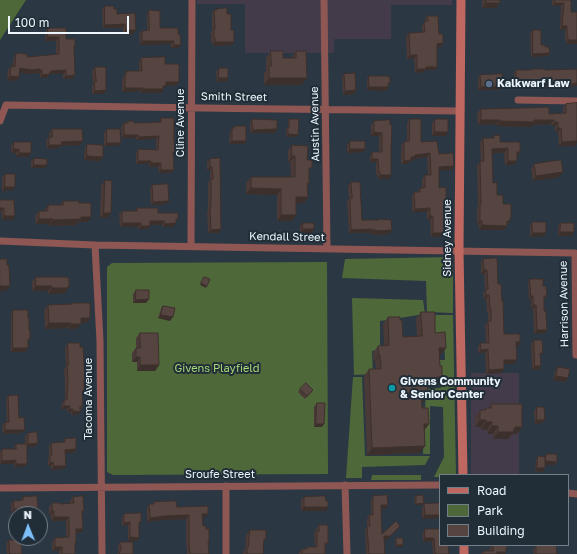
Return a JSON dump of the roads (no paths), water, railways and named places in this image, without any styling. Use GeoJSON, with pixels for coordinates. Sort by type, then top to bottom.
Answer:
{"type":"FeatureCollection","features":[{"type":"Feature","properties":{"kind":"main road","name":"Sidney Avenue"},"geometry":{"type":"LineString","coordinates":[[461,0],[459,250],[463,474]]}},
{"type":"Feature","properties":{"kind":"street","name":"Cline Avenue"},"geometry":{"type":"LineString","coordinates":[[191,246],[192,0]]}},
{"type":"Feature","properties":{"kind":"street","name":"Austin Avenue"},"geometry":{"type":"LineString","coordinates":[[324,0],[327,248]]}},
{"type":"Feature","properties":{"kind":"street"},"geometry":{"type":"LineString","coordinates":[[518,100],[577,102]]}},
{"type":"Feature","properties":{"kind":"street","name":"Smith Street"},"geometry":{"type":"LineString","coordinates":[[0,121],[6,105],[460,111]]}},
{"type":"Feature","properties":{"kind":"street","name":"Kendall Street"},"geometry":{"type":"LineString","coordinates":[[0,241],[95,245],[575,252]]}},
{"type":"Feature","properties":{"kind":"street","name":"Tacoma Avenue"},"geometry":{"type":"LineString","coordinates":[[95,245],[100,341],[100,487],[102,554]]}},
{"type":"Feature","properties":{"kind":"street","name":"Harrison Avenue"},"geometry":{"type":"LineString","coordinates":[[575,252],[576,355]]}},
{"type":"Feature","properties":{"kind":"street"},"geometry":{"type":"LineString","coordinates":[[345,485],[347,554]]}},
{"type":"Feature","properties":{"kind":"street","name":"Sroufe Street"},"geometry":{"type":"LineString","coordinates":[[0,488],[439,485]]}},
{"type":"Feature","properties":{"kind":"street"},"geometry":{"type":"LineString","coordinates":[[226,486],[226,554]]}},
{"type":"Feature","properties":{"kind":"place","name":"Kalkwarf Law"},"geometry":{"type":"Point","coordinates":[489,84]}},
{"type":"Feature","properties":{"kind":"place","name":"Givens Community & Senior Center"},"geometry":{"type":"Point","coordinates":[392,388]}},
{"type":"Feature","properties":{"kind":"park label","name":"Givens Playfield"},"geometry":{"type":"Point","coordinates":[217,369]}}]}
